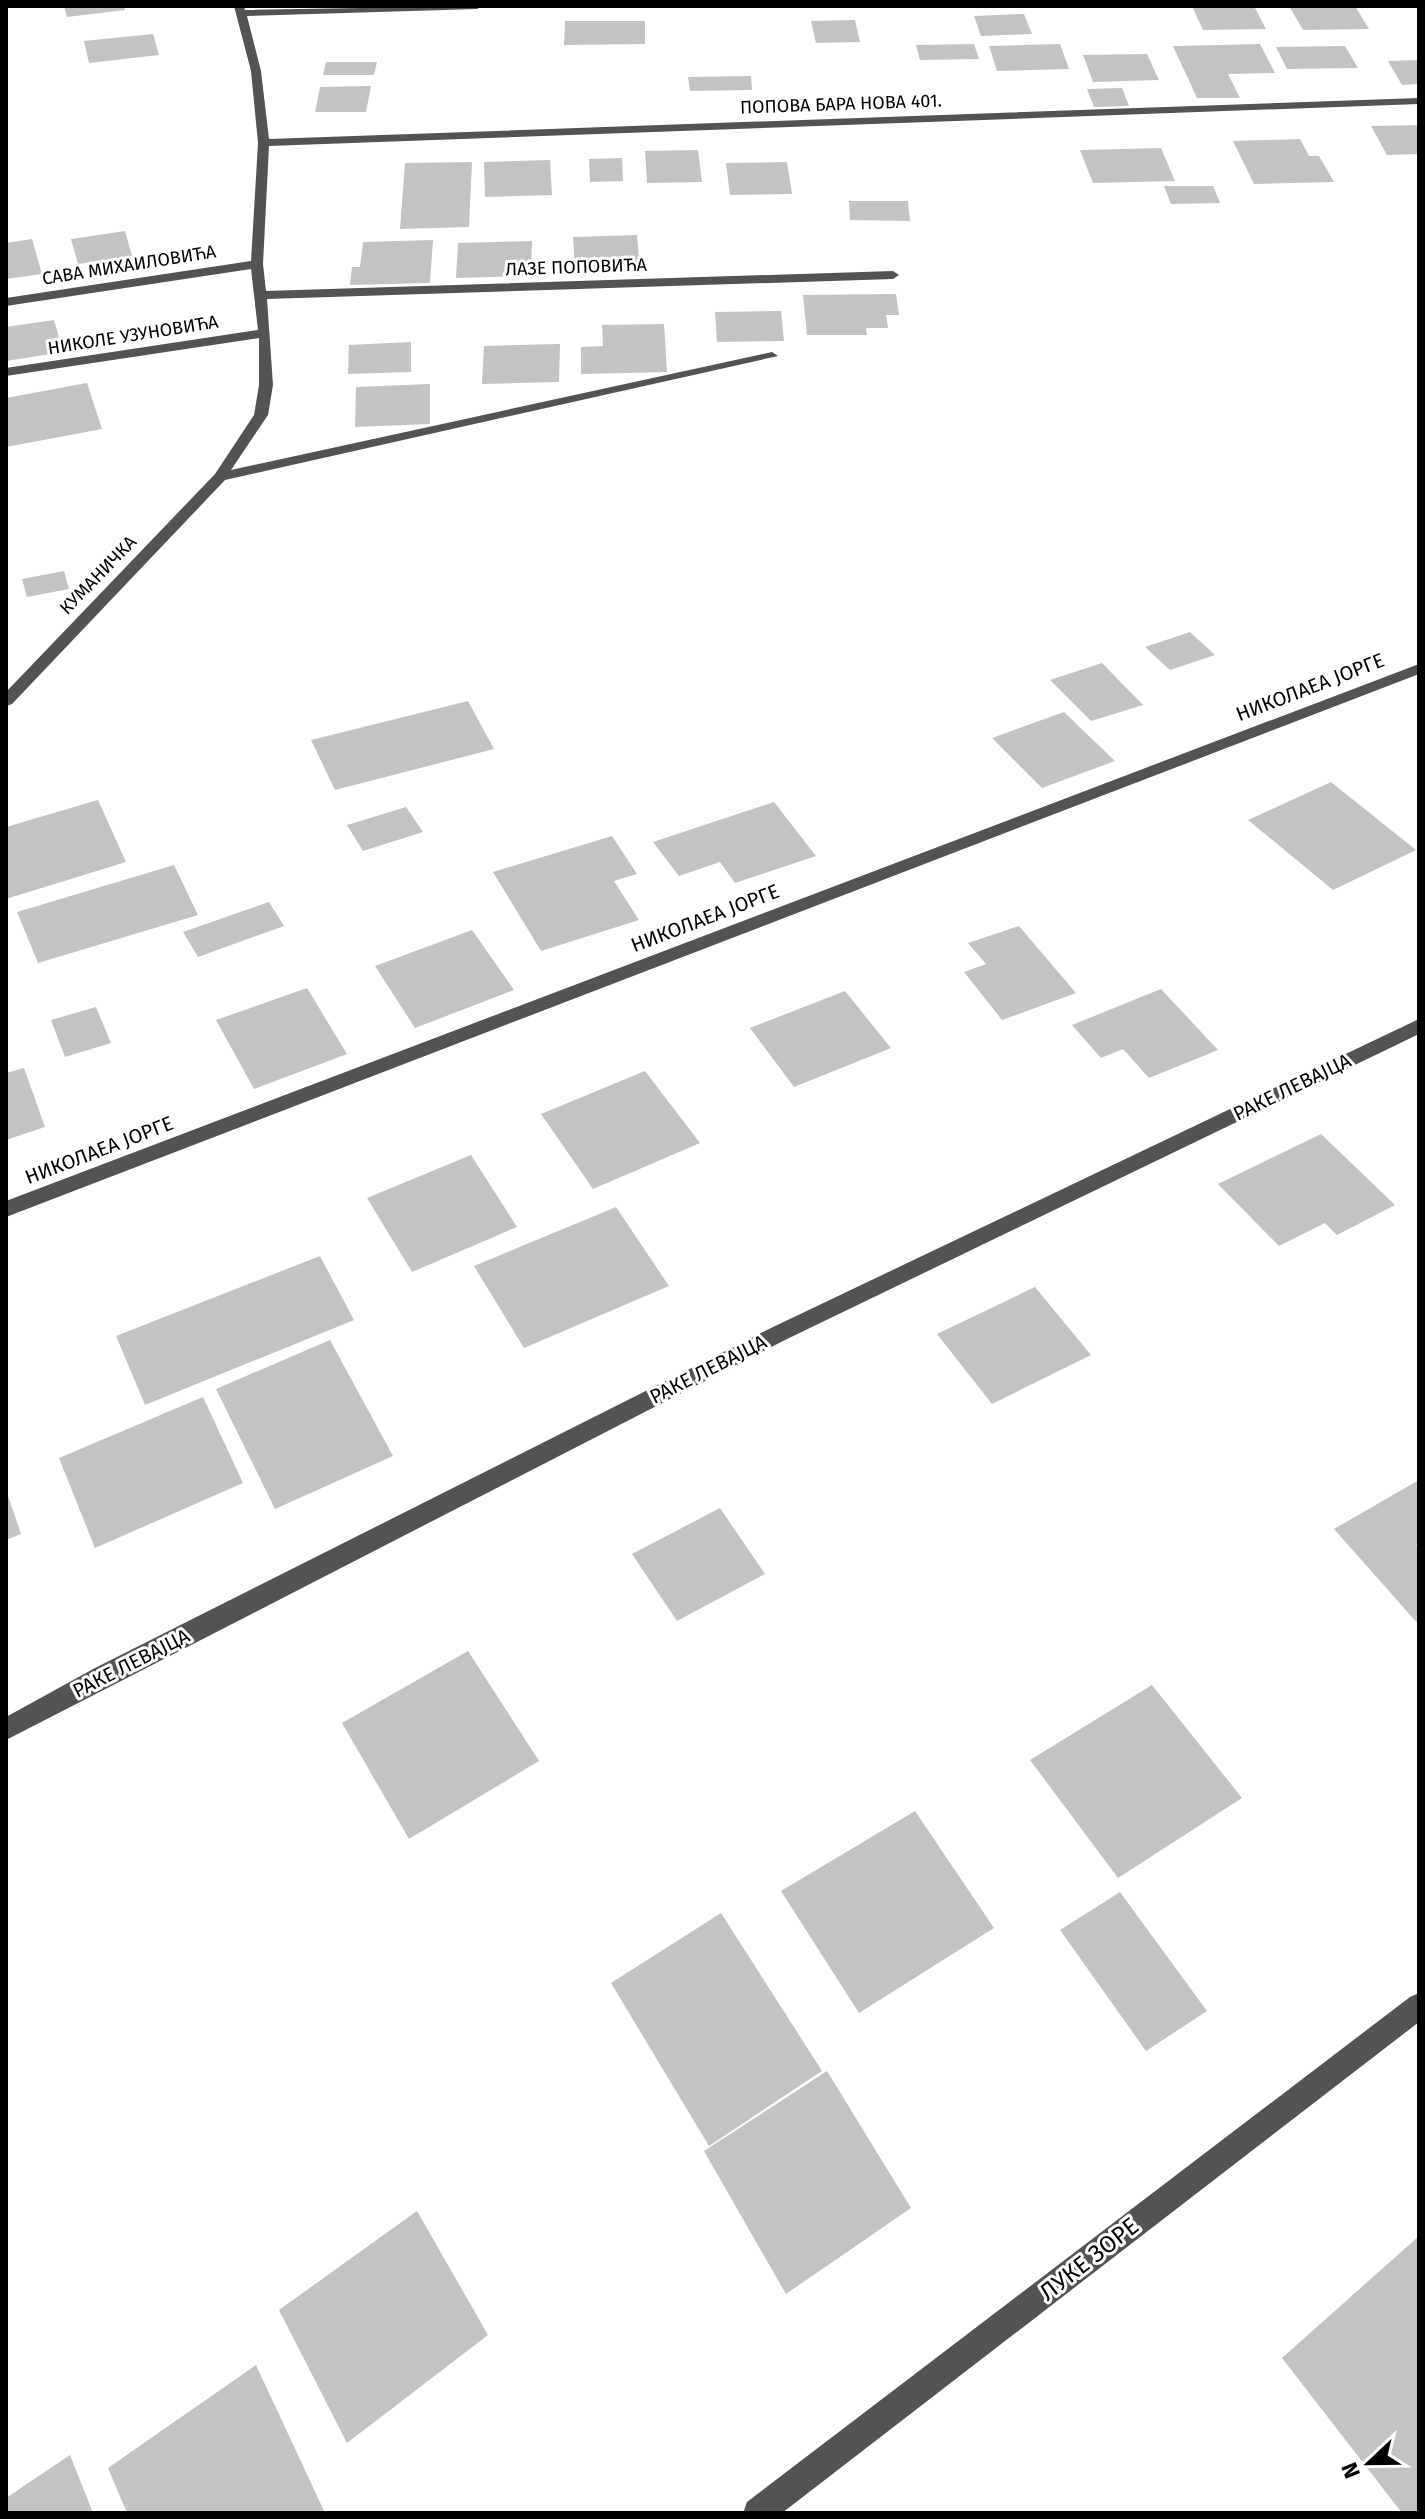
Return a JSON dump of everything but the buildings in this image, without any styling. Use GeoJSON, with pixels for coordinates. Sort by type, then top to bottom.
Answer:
{"type":"FeatureCollection","features":[{"type":"Feature","properties":{"kind":"street"},"geometry":{"type":"LineString","coordinates":[[240,10],[477,6]]}},
{"type":"Feature","properties":{"kind":"street","name":"КУМАНИЧКА"},"geometry":{"type":"LineString","coordinates":[[6,701],[220,477],[261,415],[266,385],[265,333],[257,264],[264,143],[256,71],[240,10]]}},
{"type":"Feature","properties":{"kind":"street","name":"ПОПОВА БАРА НОВА 401."},"geometry":{"type":"LineString","coordinates":[[264,143],[1419,101]]}},
{"type":"Feature","properties":{"kind":"street","name":"САВА МИХАИЛОВИЋА"},"geometry":{"type":"LineString","coordinates":[[6,302],[257,264]]}},
{"type":"Feature","properties":{"kind":"street","name":"ЛАЗЕ ПОПОВИЋА"},"geometry":{"type":"LineString","coordinates":[[260,295],[893,275]]}},
{"type":"Feature","properties":{"kind":"street","name":"НИКОЛЕ УЗУНОВИЋА"},"geometry":{"type":"LineString","coordinates":[[6,372],[265,333]]}},
{"type":"Feature","properties":{"kind":"street"},"geometry":{"type":"LineString","coordinates":[[220,477],[772,356]]}},
{"type":"Feature","properties":{"kind":"street","name":"НИКОЛАЕА ЈОРГЕ"},"geometry":{"type":"LineString","coordinates":[[6,1209],[1419,669]]}},
{"type":"Feature","properties":{"kind":"street"},"geometry":{"type":"LineString","coordinates":[[6,671],[29,675]]}},
{"type":"Feature","properties":{"kind":"street","name":"РАКЕ ЛЕВАЈЦА"},"geometry":{"type":"LineString","coordinates":[[6,1729],[103,1676],[778,1334],[1419,1026]]}},
{"type":"Feature","properties":{"kind":"street","name":"ЛУКЕ ЗОРЕ"},"geometry":{"type":"LineString","coordinates":[[758,2513],[1419,2006]]}}]}
